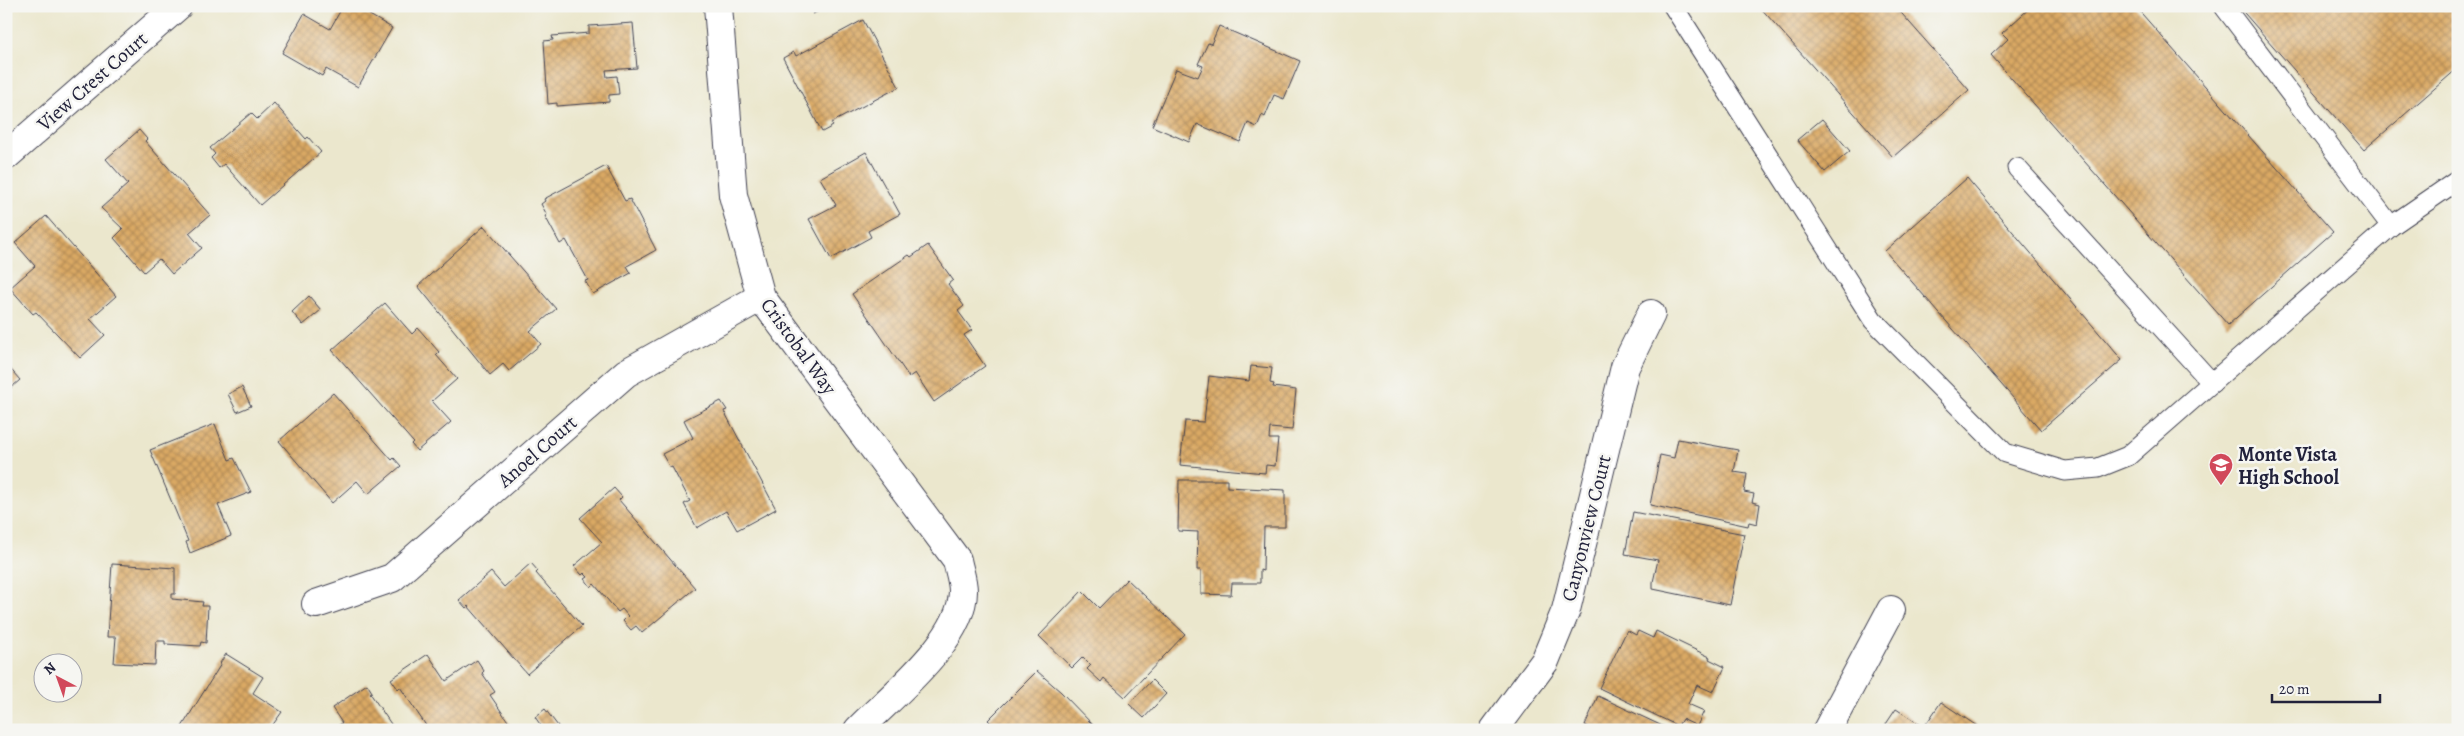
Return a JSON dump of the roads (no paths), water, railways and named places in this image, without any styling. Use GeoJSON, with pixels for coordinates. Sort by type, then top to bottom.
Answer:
{"type":"FeatureCollection","features":[{"type":"Feature","properties":{"kind":"street","name":"View Crest Court"},"geometry":{"type":"LineString","coordinates":[[6,156],[178,6]]}},
{"type":"Feature","properties":{"kind":"street","name":"Cristobal Way"},"geometry":{"type":"LineString","coordinates":[[718,6],[734,195],[761,297],[957,560],[963,591],[958,620],[940,646],[858,730]]}},
{"type":"Feature","properties":{"kind":"street","name":"Anoel Court"},"geometry":{"type":"LineString","coordinates":[[316,604],[392,578],[626,373],[761,297]]}},
{"type":"Feature","properties":{"kind":"street","name":"Canyonview Court"},"geometry":{"type":"LineString","coordinates":[[1494,730],[1545,661],[1566,610],[1625,367],[1651,314]]}},
{"type":"Feature","properties":{"kind":"street"},"geometry":{"type":"LineString","coordinates":[[1827,730],[1891,610]]}},
{"type":"Feature","properties":{"kind":"lane"},"geometry":{"type":"LineString","coordinates":[[1673,6],[1873,320],[2005,453],[2065,471],[2098,468],[2128,456],[2391,226],[2458,180]]}},
{"type":"Feature","properties":{"kind":"lane"},"geometry":{"type":"LineString","coordinates":[[2225,8],[2391,226]]}},
{"type":"Feature","properties":{"kind":"lane"},"geometry":{"type":"LineString","coordinates":[[2017,168],[2212,383]]}},
{"type":"Feature","properties":{"kind":"place","name":"Monte Vista High School"},"geometry":{"type":"Point","coordinates":[2221,486]}}]}
